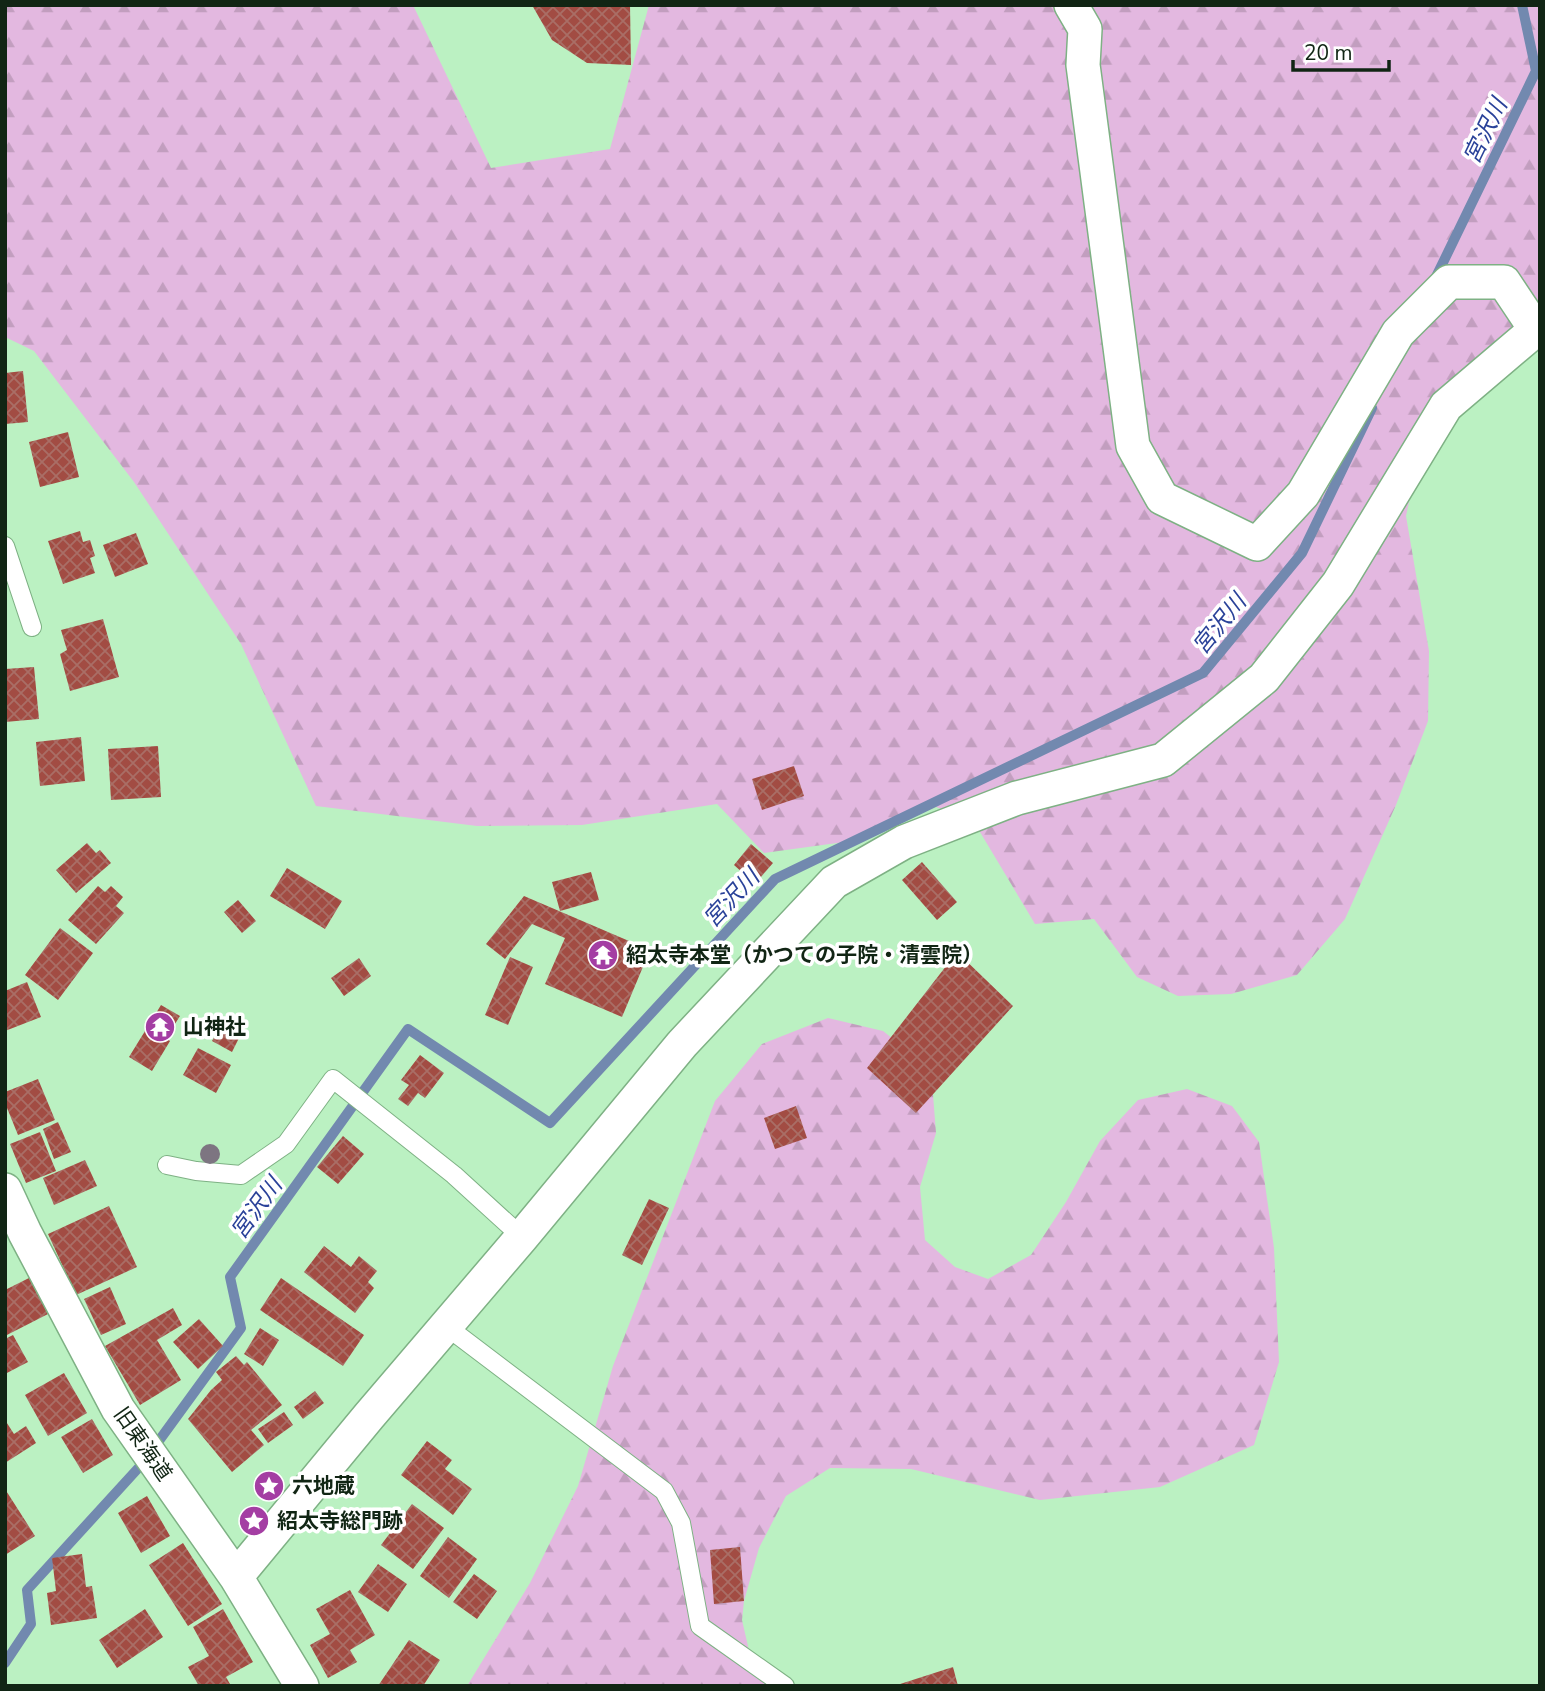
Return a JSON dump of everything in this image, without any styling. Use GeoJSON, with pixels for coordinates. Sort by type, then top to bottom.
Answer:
{"type":"FeatureCollection","features":[{"type":"Feature","properties":{"kind":"street"},"geometry":{"type":"LineString","coordinates":[[236,1577],[682,1044],[834,882],[904,842],[1017,798],[1163,760],[1264,678],[1338,584],[1446,406],[1538,328],[1504,282],[1449,282],[1398,333],[1303,494],[1257,544],[1162,498],[1133,446],[1083,65],[1085,29],[1071,5]]}},
{"type":"Feature","properties":{"kind":"street","name":"旧東海道"},"geometry":{"type":"LineString","coordinates":[[5,1190],[118,1409],[236,1577],[302,1686]]}},
{"type":"Feature","properties":{"kind":"lane"},"geometry":{"type":"LineString","coordinates":[[5,546],[32,627]]}},
{"type":"Feature","properties":{"kind":"lane"},"geometry":{"type":"LineString","coordinates":[[167,1165],[241,1175],[286,1144],[333,1079],[454,1175],[522,1237]]}},
{"type":"Feature","properties":{"kind":"lane"},"geometry":{"type":"LineString","coordinates":[[446,1326],[664,1491],[681,1523],[700,1626],[785,1686]]}},
{"type":"Feature","properties":{"kind":"green space"},"geometry":{"type":"Polygon","coordinates":[[[5,5],[413,5],[491,168],[610,149],[649,5],[1540,5],[1540,305],[1516,330],[1463,369],[1429,410],[1406,516],[1429,651],[1428,721],[1396,805],[1345,919],[1297,975],[1231,994],[1178,996],[1137,977],[1094,919],[1035,924],[974,822],[926,803],[859,840],[764,853],[717,804],[582,825],[477,826],[316,806],[241,644],[134,482],[34,351],[5,337],[5,5]]]}},
{"type":"Feature","properties":{"kind":"green space"},"geometry":{"type":"Polygon","coordinates":[[[828,1018],[883,1031],[931,1069],[936,1133],[920,1187],[925,1240],[955,1267],[988,1279],[1031,1255],[1066,1202],[1100,1141],[1138,1100],[1187,1089],[1232,1106],[1259,1142],[1274,1248],[1279,1362],[1254,1445],[1160,1487],[1040,1500],[911,1469],[830,1468],[786,1496],[759,1548],[744,1601],[742,1620],[753,1668],[768,1686],[467,1686],[530,1583],[578,1486],[613,1366],[715,1101],[762,1044],[828,1018]]]}},
{"type":"Feature","properties":{"kind":"building"},"geometry":{"type":"Polygon","coordinates":[[[532,5],[630,5],[631,65],[587,63],[552,40],[532,5]]]}},
{"type":"Feature","properties":{"kind":"building"},"geometry":{"type":"Polygon","coordinates":[[[23,371],[28,422],[5,424],[5,373],[23,371]]]}},
{"type":"Feature","properties":{"kind":"building"},"geometry":{"type":"Polygon","coordinates":[[[68,432],[79,477],[40,487],[29,442],[68,432]]]}},
{"type":"Feature","properties":{"kind":"building"},"geometry":{"type":"Polygon","coordinates":[[[80,531],[83,542],[90,540],[95,556],[90,558],[95,573],[63,584],[48,541],[80,531]]]}},
{"type":"Feature","properties":{"kind":"building"},"geometry":{"type":"Polygon","coordinates":[[[136,533],[148,564],[115,577],[103,545],[136,533]]]}},
{"type":"Feature","properties":{"kind":"building"},"geometry":{"type":"Polygon","coordinates":[[[103,619],[119,677],[70,691],[60,654],[67,650],[61,630],[103,619]]]}},
{"type":"Feature","properties":{"kind":"building"},"geometry":{"type":"Polygon","coordinates":[[[34,667],[39,719],[5,722],[5,669],[34,667]]]}},
{"type":"Feature","properties":{"kind":"building"},"geometry":{"type":"Polygon","coordinates":[[[81,737],[85,781],[40,786],[36,742],[81,737]]]}},
{"type":"Feature","properties":{"kind":"building"},"geometry":{"type":"Polygon","coordinates":[[[158,746],[161,797],[111,800],[108,749],[158,746]]]}},
{"type":"Feature","properties":{"kind":"building"},"geometry":{"type":"Polygon","coordinates":[[[794,766],[804,796],[762,810],[752,779],[794,766]]]}},
{"type":"Feature","properties":{"kind":"building"},"geometry":{"type":"Polygon","coordinates":[[[87,843],[96,853],[100,850],[111,863],[76,893],[56,870],[87,843]]]}},
{"type":"Feature","properties":{"kind":"building"},"geometry":{"type":"Polygon","coordinates":[[[751,844],[773,863],[755,884],[734,865],[751,844]]]}},
{"type":"Feature","properties":{"kind":"building"},"geometry":{"type":"Polygon","coordinates":[[[922,862],[957,902],[937,920],[902,880],[922,862]]]}},
{"type":"Feature","properties":{"kind":"building"},"geometry":{"type":"Polygon","coordinates":[[[287,868],[342,901],[325,929],[270,896],[287,868]]]}},
{"type":"Feature","properties":{"kind":"building"},"geometry":{"type":"Polygon","coordinates":[[[591,872],[599,900],[560,911],[552,882],[591,872]]]}},
{"type":"Feature","properties":{"kind":"building"},"geometry":{"type":"Polygon","coordinates":[[[98,886],[105,892],[111,886],[123,897],[116,906],[124,913],[96,944],[68,920],[98,886]]]}},
{"type":"Feature","properties":{"kind":"building","name":"紹太寺本堂（かつての子院・清雲院）"},"geometry":{"type":"Polygon","coordinates":[[[524,896],[650,950],[622,1017],[545,984],[565,938],[532,924],[505,959],[486,944],[524,896]]]}},
{"type":"Feature","properties":{"kind":"building"},"geometry":{"type":"Polygon","coordinates":[[[238,900],[256,921],[242,933],[224,912],[238,900]]]}},
{"type":"Feature","properties":{"kind":"building"},"geometry":{"type":"Polygon","coordinates":[[[60,928],[93,953],[58,1000],[25,975],[60,928]]]}},
{"type":"Feature","properties":{"kind":"building"},"geometry":{"type":"Polygon","coordinates":[[[957,952],[1013,1006],[916,1113],[867,1068],[957,952]]]}},
{"type":"Feature","properties":{"kind":"building"},"geometry":{"type":"Polygon","coordinates":[[[510,957],[533,967],[508,1025],[485,1015],[510,957]]]}},
{"type":"Feature","properties":{"kind":"building"},"geometry":{"type":"Polygon","coordinates":[[[359,958],[371,976],[344,996],[331,978],[359,958]]]}},
{"type":"Feature","properties":{"kind":"building"},"geometry":{"type":"Polygon","coordinates":[[[27,982],[41,1017],[5,1031],[5,991],[27,982]]]}},
{"type":"Feature","properties":{"kind":"building","name":"山神社"},"geometry":{"type":"Polygon","coordinates":[[[161,1005],[180,1016],[166,1038],[170,1041],[152,1071],[129,1057],[161,1005]]]}},
{"type":"Feature","properties":{"kind":"building","name":"山神社"},"geometry":{"type":"Polygon","coordinates":[[[222,1024],[241,1034],[232,1052],[212,1041],[222,1024]]]}},
{"type":"Feature","properties":{"kind":"building","name":"山神社"},"geometry":{"type":"Polygon","coordinates":[[[198,1048],[231,1065],[216,1093],[183,1075],[198,1048]]]}},
{"type":"Feature","properties":{"kind":"building"},"geometry":{"type":"Polygon","coordinates":[[[420,1055],[444,1073],[425,1098],[418,1093],[408,1106],[398,1099],[409,1085],[401,1080],[420,1055]]]}},
{"type":"Feature","properties":{"kind":"building"},"geometry":{"type":"Polygon","coordinates":[[[38,1079],[55,1120],[18,1135],[5,1103],[5,1092],[38,1079]]]}},
{"type":"Feature","properties":{"kind":"building"},"geometry":{"type":"Polygon","coordinates":[[[796,1106],[807,1138],[775,1149],[764,1118],[796,1106]]]}},
{"type":"Feature","properties":{"kind":"building"},"geometry":{"type":"Polygon","coordinates":[[[58,1122],[71,1152],[54,1159],[43,1129],[58,1122]]]}},
{"type":"Feature","properties":{"kind":"building"},"geometry":{"type":"Polygon","coordinates":[[[40,1132],[56,1171],[26,1183],[10,1144],[40,1132]]]}},
{"type":"Feature","properties":{"kind":"building"},"geometry":{"type":"Polygon","coordinates":[[[343,1136],[364,1154],[338,1184],[317,1167],[343,1136]]]}},
{"type":"Feature","properties":{"kind":"building"},"geometry":{"type":"Polygon","coordinates":[[[85,1160],[97,1186],[54,1205],[43,1178],[85,1160]]]}},
{"type":"Feature","properties":{"kind":"building"},"geometry":{"type":"Polygon","coordinates":[[[649,1199],[669,1208],[642,1265],[622,1255],[649,1199]]]}},
{"type":"Feature","properties":{"kind":"building"},"geometry":{"type":"Polygon","coordinates":[[[109,1206],[137,1267],[76,1295],[48,1234],[109,1206]]]}},
{"type":"Feature","properties":{"kind":"building"},"geometry":{"type":"Polygon","coordinates":[[[324,1246],[351,1267],[359,1256],[377,1271],[368,1282],[374,1288],[355,1313],[304,1272],[324,1246]]]}},
{"type":"Feature","properties":{"kind":"building"},"geometry":{"type":"Polygon","coordinates":[[[29,1278],[48,1314],[5,1336],[5,1290],[29,1278]]]}},
{"type":"Feature","properties":{"kind":"building"},"geometry":{"type":"Polygon","coordinates":[[[281,1278],[364,1335],[343,1366],[260,1310],[281,1278]]]}},
{"type":"Feature","properties":{"kind":"building"},"geometry":{"type":"Polygon","coordinates":[[[110,1287],[126,1324],[101,1335],[84,1299],[110,1287]]]}},
{"type":"Feature","properties":{"kind":"building"},"geometry":{"type":"Polygon","coordinates":[[[173,1308],[182,1325],[157,1340],[181,1380],[140,1405],[105,1346],[173,1308]]]}},
{"type":"Feature","properties":{"kind":"building"},"geometry":{"type":"Polygon","coordinates":[[[199,1319],[223,1346],[198,1369],[173,1342],[199,1319]]]}},
{"type":"Feature","properties":{"kind":"building"},"geometry":{"type":"Polygon","coordinates":[[[260,1328],[279,1340],[263,1366],[244,1354],[260,1328]]]}},
{"type":"Feature","properties":{"kind":"building"},"geometry":{"type":"Polygon","coordinates":[[[13,1335],[28,1362],[5,1374],[5,1339],[13,1335]]]}},
{"type":"Feature","properties":{"kind":"building"},"geometry":{"type":"Polygon","coordinates":[[[236,1356],[244,1365],[247,1362],[282,1405],[251,1430],[264,1445],[232,1472],[188,1419],[222,1380],[216,1372],[236,1356]]]}},
{"type":"Feature","properties":{"kind":"building"},"geometry":{"type":"Polygon","coordinates":[[[64,1373],[87,1413],[48,1436],[25,1395],[64,1373]]]}},
{"type":"Feature","properties":{"kind":"building"},"geometry":{"type":"Polygon","coordinates":[[[315,1391],[324,1403],[303,1419],[294,1407],[315,1391]]]}},
{"type":"Feature","properties":{"kind":"building"},"geometry":{"type":"Polygon","coordinates":[[[284,1412],[293,1425],[268,1443],[258,1429],[284,1412]]]}},
{"type":"Feature","properties":{"kind":"building"},"geometry":{"type":"Polygon","coordinates":[[[92,1419],[113,1455],[83,1473],[61,1437],[92,1419]]]}},
{"type":"Feature","properties":{"kind":"building"},"geometry":{"type":"Polygon","coordinates":[[[5,1420],[14,1434],[26,1426],[36,1443],[5,1463],[5,1420]]]}},
{"type":"Feature","properties":{"kind":"building"},"geometry":{"type":"Polygon","coordinates":[[[427,1441],[452,1460],[445,1469],[472,1489],[453,1515],[401,1475],[427,1441]]]}},
{"type":"Feature","properties":{"kind":"building"},"geometry":{"type":"Polygon","coordinates":[[[5,1489],[35,1536],[5,1555],[5,1489]]]}},
{"type":"Feature","properties":{"kind":"building"},"geometry":{"type":"Polygon","coordinates":[[[147,1496],[170,1536],[141,1553],[118,1513],[147,1496]]]}},
{"type":"Feature","properties":{"kind":"building"},"geometry":{"type":"Polygon","coordinates":[[[412,1504],[444,1528],[413,1569],[381,1545],[412,1504]]]}},
{"type":"Feature","properties":{"kind":"building"},"geometry":{"type":"Polygon","coordinates":[[[448,1537],[477,1559],[449,1598],[420,1576],[448,1537]]]}},
{"type":"Feature","properties":{"kind":"building"},"geometry":{"type":"Polygon","coordinates":[[[183,1543],[222,1604],[188,1626],[149,1565],[183,1543]]]}},
{"type":"Feature","properties":{"kind":"building"},"geometry":{"type":"Polygon","coordinates":[[[740,1547],[744,1601],[714,1604],[710,1550],[740,1547]]]}},
{"type":"Feature","properties":{"kind":"building"},"geometry":{"type":"Polygon","coordinates":[[[82,1554],[86,1587],[92,1586],[97,1618],[51,1625],[47,1593],[56,1591],[52,1558],[82,1554]]]}},
{"type":"Feature","properties":{"kind":"building"},"geometry":{"type":"Polygon","coordinates":[[[378,1564],[407,1584],[388,1612],[358,1592],[378,1564]]]}},
{"type":"Feature","properties":{"kind":"building"},"geometry":{"type":"Polygon","coordinates":[[[474,1574],[497,1591],[477,1619],[453,1602],[474,1574]]]}},
{"type":"Feature","properties":{"kind":"building"},"geometry":{"type":"Polygon","coordinates":[[[350,1590],[375,1635],[350,1650],[357,1662],[328,1678],[310,1645],[330,1634],[316,1609],[350,1590]]]}},
{"type":"Feature","properties":{"kind":"building"},"geometry":{"type":"Polygon","coordinates":[[[145,1609],[163,1637],[117,1668],[99,1640],[145,1609]]]}},
{"type":"Feature","properties":{"kind":"building"},"geometry":{"type":"Polygon","coordinates":[[[223,1609],[253,1662],[226,1677],[230,1684],[226,1686],[199,1686],[188,1667],[209,1656],[193,1627],[223,1609]]]}},
{"type":"Feature","properties":{"kind":"building"},"geometry":{"type":"Polygon","coordinates":[[[409,1640],[440,1660],[423,1686],[378,1686],[409,1640]]]}},
{"type":"Feature","properties":{"kind":"building"},"geometry":{"type":"Polygon","coordinates":[[[953,1667],[958,1686],[897,1686],[897,1685],[953,1667]]]}},
{"type":"Feature","properties":{"kind":"waterway","name":"宮沢川"},"geometry":{"type":"LineString","coordinates":[[1434,281],[1536,71],[1522,5]]}},
{"type":"Feature","properties":{"kind":"waterway","name":"宮沢川"},"geometry":{"type":"LineString","coordinates":[[5,1663],[31,1624],[27,1590],[142,1464],[241,1328],[230,1277],[408,1029],[550,1123],[775,879],[1203,673],[1302,553],[1372,408]]}},
{"type":"Feature","properties":{"kind":"place","name":"紹太寺本堂（かつての子院・清雲院）"},"geometry":{"type":"Point","coordinates":[603,955]}},
{"type":"Feature","properties":{"kind":"place","name":"山神社"},"geometry":{"type":"Point","coordinates":[160,1027]}},
{"type":"Feature","properties":{"kind":"place","name":"六地蔵"},"geometry":{"type":"Point","coordinates":[269,1486]}},
{"type":"Feature","properties":{"kind":"place","name":"紹太寺総門跡"},"geometry":{"type":"Point","coordinates":[254,1521]}}]}
